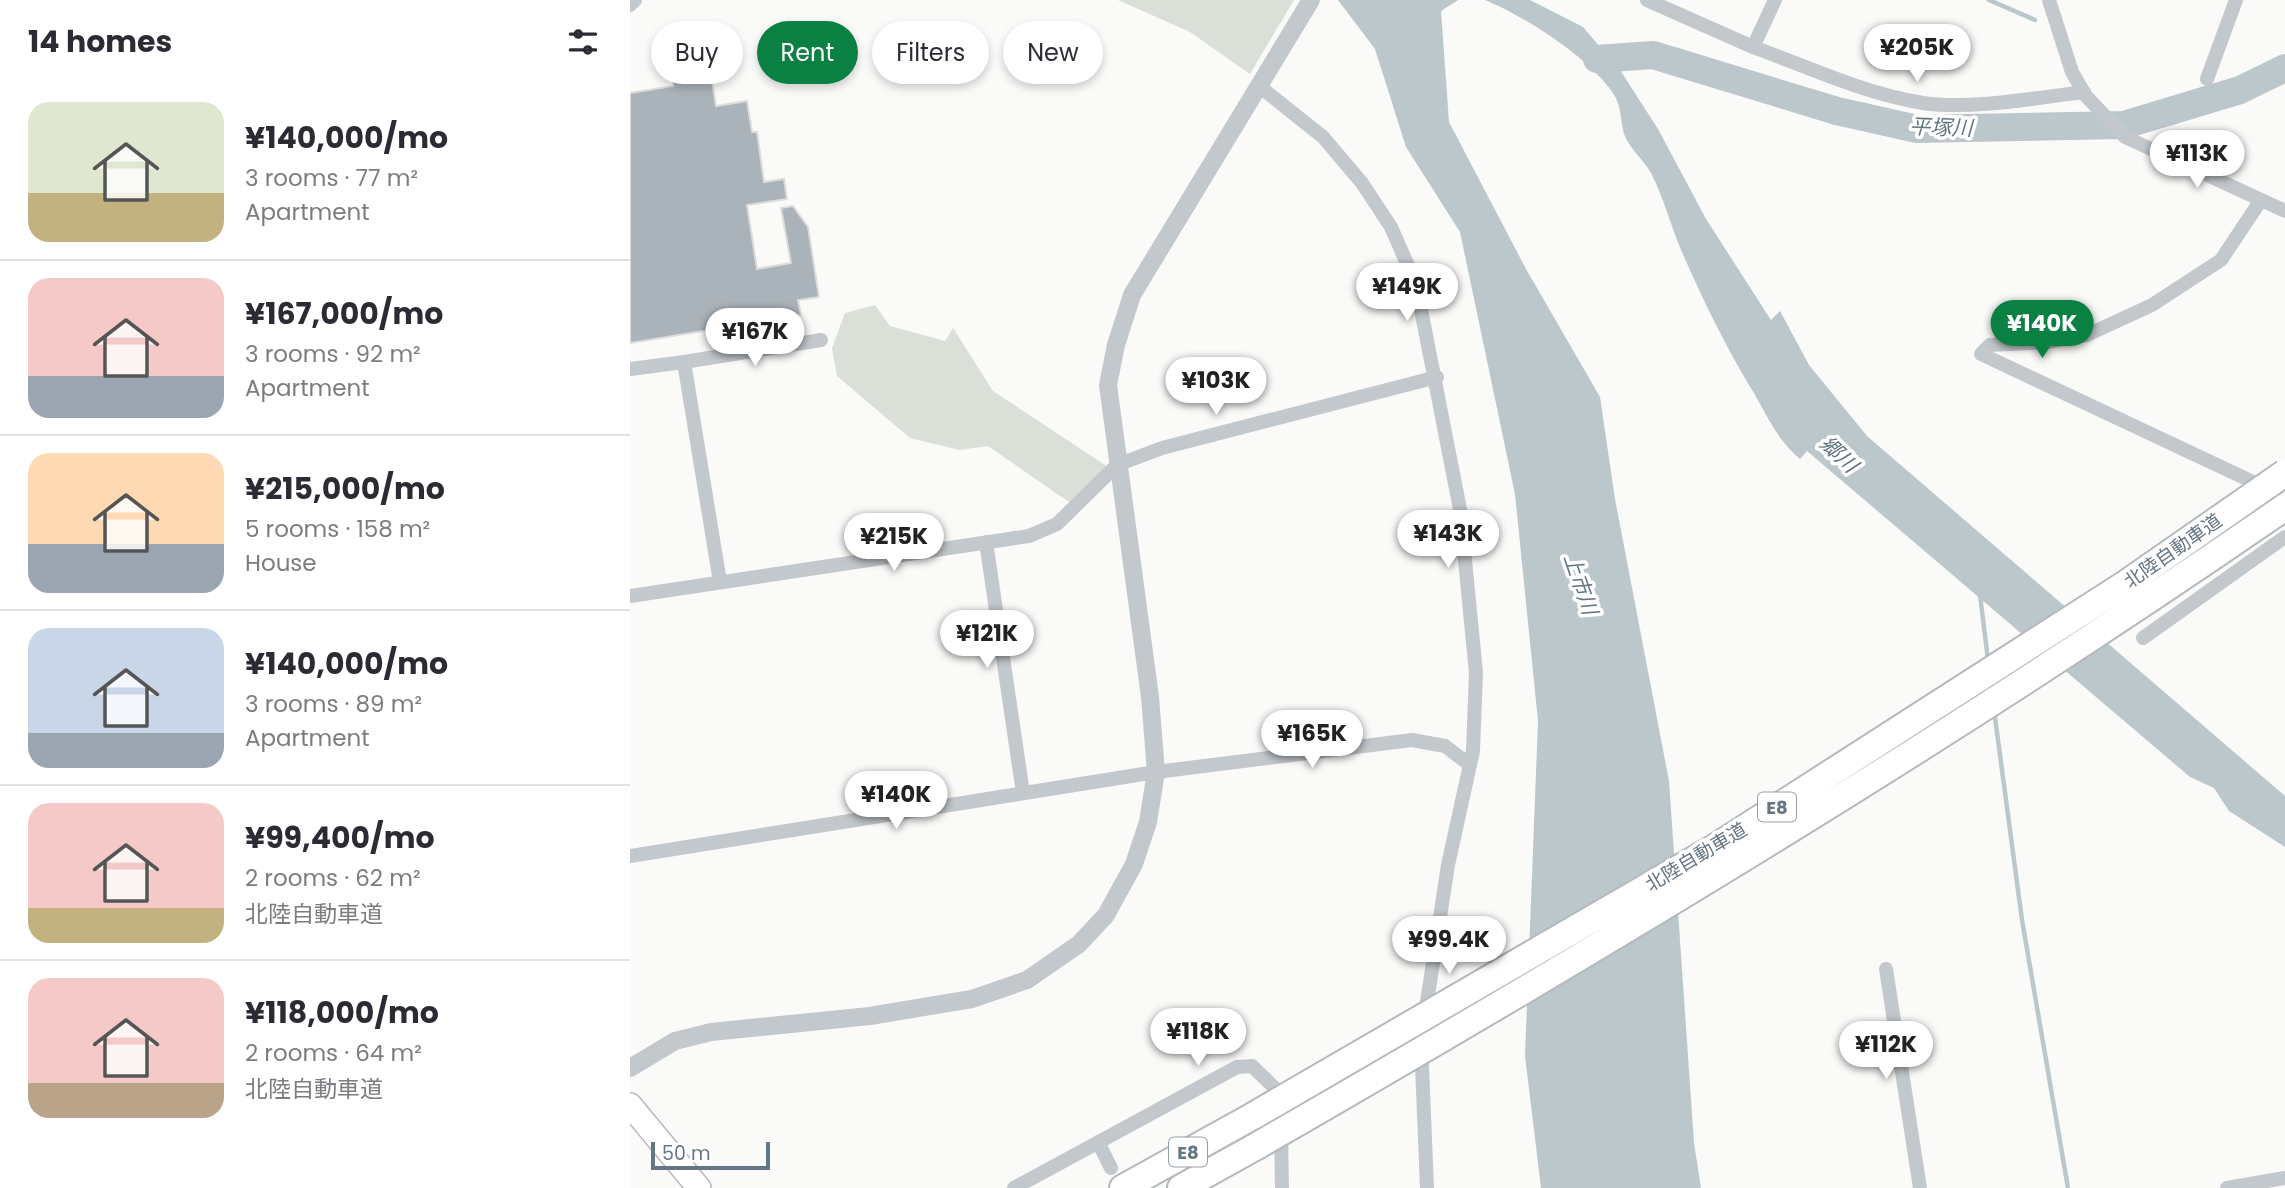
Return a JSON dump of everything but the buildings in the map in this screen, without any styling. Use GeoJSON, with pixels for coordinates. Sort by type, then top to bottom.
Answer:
{"type":"FeatureCollection","features":[{"type":"Feature","properties":{"kind":"highway","name":"北陸自動車道"},"geometry":{"type":"LineString","coordinates":[[1117,1178],[1253,1116],[1711,850],[2127,583],[2285,473]]}},
{"type":"Feature","properties":{"kind":"highway","name":"北陸自動車道"},"geometry":{"type":"LineString","coordinates":[[1181,1188],[1718,876],[2143,605],[2285,507]]}},
{"type":"Feature","properties":{"kind":"main road"},"geometry":{"type":"LineString","coordinates":[[630,1105],[699,1188]]}},
{"type":"Feature","properties":{"kind":"street"},"geometry":{"type":"LineString","coordinates":[[630,5],[635,0]]}},
{"type":"Feature","properties":{"kind":"street"},"geometry":{"type":"LineString","coordinates":[[630,1068],[675,1041],[710,1032],[870,1016],[972,999],[1027,979],[1079,944],[1106,915],[1134,864],[1148,822],[1156,772],[1150,697],[1116,465],[1108,385],[1116,345],[1132,295],[1311,0]]}},
{"type":"Feature","properties":{"kind":"street"},"geometry":{"type":"LineString","coordinates":[[1647,0],[1753,47],[1885,94],[1925,103],[2087,96]]}},
{"type":"Feature","properties":{"kind":"street"},"geometry":{"type":"LineString","coordinates":[[1753,47],[1776,0]]}},
{"type":"Feature","properties":{"kind":"street"},"geometry":{"type":"LineString","coordinates":[[2049,0],[2072,72],[2087,96],[2126,137],[2285,211]]}},
{"type":"Feature","properties":{"kind":"street"},"geometry":{"type":"LineString","coordinates":[[2207,79],[2236,0]]}},
{"type":"Feature","properties":{"kind":"street"},"geometry":{"type":"LineString","coordinates":[[1262,82],[1323,137],[1362,183],[1391,227],[1416,284],[1437,377],[1460,509],[1475,673],[1470,765],[1448,865],[1421,1041],[1427,1188]]}},
{"type":"Feature","properties":{"kind":"street"},"geometry":{"type":"LineString","coordinates":[[2261,200],[2221,260],[2152,305],[2087,335],[2046,342],[1990,345],[1981,354],[2285,496]]}},
{"type":"Feature","properties":{"kind":"street"},"geometry":{"type":"LineString","coordinates":[[630,369],[821,340]]}},
{"type":"Feature","properties":{"kind":"street"},"geometry":{"type":"LineString","coordinates":[[684,362],[720,582]]}},
{"type":"Feature","properties":{"kind":"street"},"geometry":{"type":"LineString","coordinates":[[630,596],[1029,536],[1057,524],[1116,465],[1162,448],[1437,377]]}},
{"type":"Feature","properties":{"kind":"street"},"geometry":{"type":"LineString","coordinates":[[2143,638],[2285,537]]}},
{"type":"Feature","properties":{"kind":"street"},"geometry":{"type":"LineString","coordinates":[[986,541],[1023,793]]}},
{"type":"Feature","properties":{"kind":"street"},"geometry":{"type":"LineString","coordinates":[[630,856],[1156,772],[1412,740],[1445,746],[1470,765]]}},
{"type":"Feature","properties":{"kind":"street"},"geometry":{"type":"LineString","coordinates":[[1886,970],[1920,1188]]}},
{"type":"Feature","properties":{"kind":"street"},"geometry":{"type":"LineString","coordinates":[[1014,1188],[1237,1067],[1252,1066],[1280,1093],[1282,1188]]}},
{"type":"Feature","properties":{"kind":"street"},"geometry":{"type":"LineString","coordinates":[[1098,1142],[1117,1178]]}},
{"type":"Feature","properties":{"kind":"street"},"geometry":{"type":"LineString","coordinates":[[2227,1188],[2285,1178]]}},
{"type":"Feature","properties":{"kind":"shaded area"},"geometry":{"type":"Polygon","coordinates":[[[1118,0],[1294,0],[1250,74],[1190,32],[1118,0]]]}},
{"type":"Feature","properties":{"kind":"shaded area"},"geometry":{"type":"Polygon","coordinates":[[[875,305],[890,326],[945,341],[953,328],[993,391],[1105,465],[1109,480],[1079,509],[988,446],[959,450],[910,438],[837,376],[832,348],[845,313],[875,305]]]}},
{"type":"Feature","properties":{"kind":"water","name":"上市川"},"geometry":{"type":"Polygon","coordinates":[[[1338,0],[1458,0],[1441,11],[1449,122],[1526,269],[1600,397],[1615,499],[1669,781],[1694,1143],[1701,1188],[1541,1188],[1525,1056],[1538,721],[1515,494],[1460,232],[1406,147],[1375,49],[1338,0]]]}},
{"type":"Feature","properties":{"kind":"water","name":"郷川"},"geometry":{"type":"Polygon","coordinates":[[[1485,0],[1530,0],[1583,27],[1622,73],[1658,129],[1706,219],[1771,320],[1780,311],[1809,365],[1867,436],[2285,796],[2285,847],[2229,811],[2214,788],[2190,777],[1807,451],[1800,459],[1791,451],[1772,424],[1714,320],[1682,252],[1656,183],[1624,134],[1613,93],[1602,79],[1555,39],[1485,0]]]}},
{"type":"Feature","properties":{"kind":"waterway"},"geometry":{"type":"LineString","coordinates":[[1989,0],[2035,20]]}},
{"type":"Feature","properties":{"kind":"waterway","name":"平塚川"},"geometry":{"type":"LineString","coordinates":[[1597,59],[1653,55],[1837,111],[1917,129],[2124,125],[2240,90],[2285,68]]}},
{"type":"Feature","properties":{"kind":"waterway"},"geometry":{"type":"LineString","coordinates":[[1980,595],[1988,660]]}},
{"type":"Feature","properties":{"kind":"waterway"},"geometry":{"type":"LineString","coordinates":[[1994,710],[2022,920],[2068,1188]]}}]}
